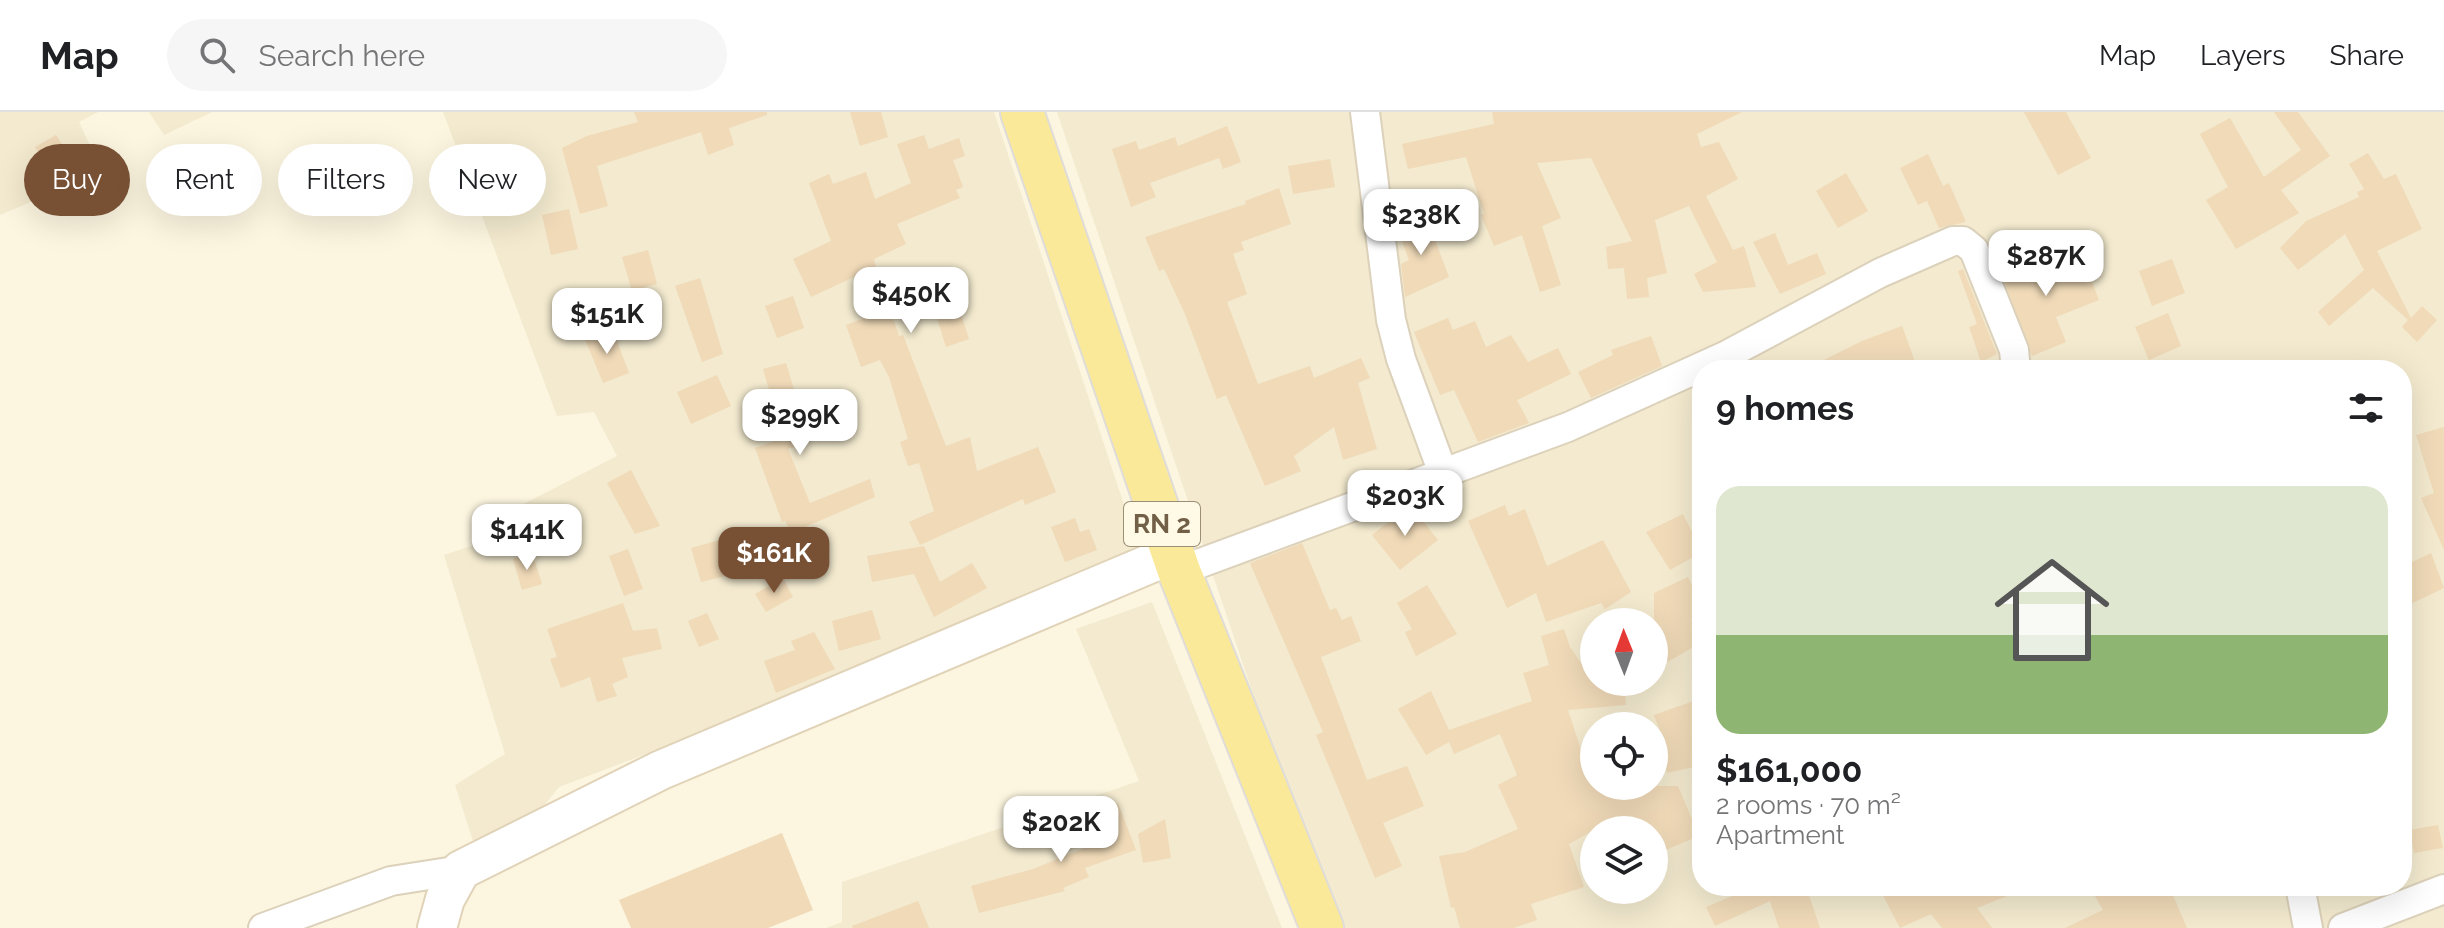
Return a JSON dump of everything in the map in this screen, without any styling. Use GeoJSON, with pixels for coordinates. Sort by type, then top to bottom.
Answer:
{"type":"FeatureCollection","features":[{"type":"Feature","properties":{"kind":"main road","name":"RN 2"},"geometry":{"type":"LineString","coordinates":[[1022,112],[1176,563],[1322,928]]}},
{"type":"Feature","properties":{"kind":"street"},"geometry":{"type":"LineString","coordinates":[[1365,112],[1391,320],[1401,359],[1443,473]]}},
{"type":"Feature","properties":{"kind":"street"},"geometry":{"type":"LineString","coordinates":[[1713,360],[1880,273],[1953,241],[1963,241],[1974,250],[2014,350],[2015,360]]}},
{"type":"Feature","properties":{"kind":"street"},"geometry":{"type":"LineString","coordinates":[[263,928],[391,881],[461,870],[661,770],[1176,563],[1443,473],[1568,427],[1692,371]]}},
{"type":"Feature","properties":{"kind":"street"},"geometry":{"type":"LineString","coordinates":[[437,928],[445,899],[461,870]]}},
{"type":"Feature","properties":{"kind":"street"},"geometry":{"type":"LineString","coordinates":[[2343,928],[2444,889]]}},
{"type":"Feature","properties":{"kind":"street"},"geometry":{"type":"LineString","coordinates":[[2302,896],[2308,928]]}},
{"type":"Feature","properties":{"kind":"shaded area"},"geometry":{"type":"Polygon","coordinates":[[[0,112],[98,112],[79,122],[89,144],[24,144],[24,205],[0,215],[0,112]]]}},
{"type":"Feature","properties":{"kind":"shaded area"},"geometry":{"type":"Polygon","coordinates":[[[149,112],[212,112],[164,135],[149,112]]]}},
{"type":"Feature","properties":{"kind":"shaded area"},"geometry":{"type":"Polygon","coordinates":[[[443,112],[994,112],[1144,565],[559,787],[534,818],[473,841],[455,785],[505,754],[444,555],[512,532],[510,511],[617,456],[594,412],[557,416],[482,216],[546,216],[546,144],[455,144],[443,112]]]}},
{"type":"Feature","properties":{"kind":"shaded area"},"geometry":{"type":"Polygon","coordinates":[[[1057,112],[2444,112],[2444,928],[1343,928],[1282,780],[1057,112]]]}},
{"type":"Feature","properties":{"kind":"shaded area"},"geometry":{"type":"Polygon","coordinates":[[[1152,602],[1282,928],[826,928],[842,922],[842,882],[1139,781],[1076,629],[1152,602]]]}},
{"type":"Feature","properties":{"kind":"building"},"geometry":{"type":"Polygon","coordinates":[[[634,112],[767,112],[767,115],[729,128],[734,145],[708,155],[701,132],[597,166],[608,206],[580,214],[562,148],[587,136],[638,122],[634,112]]]}},
{"type":"Feature","properties":{"kind":"building"},"geometry":{"type":"Polygon","coordinates":[[[850,112],[881,112],[888,137],[860,146],[850,112]]]}},
{"type":"Feature","properties":{"kind":"building"},"geometry":{"type":"Polygon","coordinates":[[[1492,112],[1742,112],[1697,134],[1701,147],[1719,142],[1738,179],[1706,196],[1733,250],[1744,246],[1756,287],[1703,292],[1694,274],[1717,262],[1689,206],[1655,220],[1667,273],[1647,278],[1649,297],[1627,299],[1624,268],[1608,269],[1606,247],[1632,241],[1591,158],[1537,163],[1561,218],[1542,226],[1561,285],[1540,292],[1522,235],[1494,246],[1481,215],[1484,214],[1466,157],[1408,169],[1402,144],[1494,124],[1492,112]]]}},
{"type":"Feature","properties":{"kind":"building"},"geometry":{"type":"Polygon","coordinates":[[[2024,112],[2066,112],[2091,158],[2058,175],[2024,112]]]}},
{"type":"Feature","properties":{"kind":"building"},"geometry":{"type":"Polygon","coordinates":[[[2274,112],[2298,112],[2330,156],[2281,190],[2299,213],[2236,249],[2206,200],[2228,187],[2200,134],[2230,118],[2264,177],[2301,150],[2274,112]]]}},
{"type":"Feature","properties":{"kind":"building"},"geometry":{"type":"Polygon","coordinates":[[[1227,126],[1241,162],[1223,169],[1219,158],[1150,183],[1156,197],[1131,207],[1112,149],[1136,141],[1139,150],[1175,137],[1178,146],[1227,126]]]}},
{"type":"Feature","properties":{"kind":"building"},"geometry":{"type":"Polygon","coordinates":[[[56,135],[62,144],[40,144],[56,135]]]}},
{"type":"Feature","properties":{"kind":"building"},"geometry":{"type":"Polygon","coordinates":[[[924,135],[929,149],[959,138],[965,156],[953,160],[963,187],[956,190],[960,198],[897,224],[906,244],[874,259],[885,311],[890,309],[899,336],[903,335],[946,446],[970,437],[977,471],[1038,447],[1056,492],[1025,505],[1023,499],[920,545],[909,522],[934,511],[919,463],[908,466],[900,442],[908,439],[889,377],[880,360],[861,367],[846,325],[865,318],[856,276],[811,297],[793,259],[831,241],[809,183],[829,174],[833,184],[866,172],[875,199],[911,183],[897,144],[924,135]]]}},
{"type":"Feature","properties":{"kind":"building"},"geometry":{"type":"Polygon","coordinates":[[[2368,153],[2384,179],[2396,174],[2422,229],[2377,251],[2411,318],[2422,306],[2437,320],[2417,342],[2402,327],[2408,320],[2373,288],[2329,326],[2318,312],[2364,270],[2345,234],[2298,270],[2280,248],[2306,221],[2359,197],[2357,192],[2364,189],[2349,164],[2368,153]]]}},
{"type":"Feature","properties":{"kind":"building"},"geometry":{"type":"Polygon","coordinates":[[[1928,154],[1943,186],[1949,183],[1966,222],[1939,228],[1927,201],[1918,205],[1900,168],[1928,154]]]}},
{"type":"Feature","properties":{"kind":"building"},"geometry":{"type":"Polygon","coordinates":[[[1330,159],[1335,187],[1293,194],[1288,166],[1330,159]]]}},
{"type":"Feature","properties":{"kind":"building"},"geometry":{"type":"Polygon","coordinates":[[[1846,173],[1868,211],[1838,228],[1816,191],[1846,173]]]}},
{"type":"Feature","properties":{"kind":"building"},"geometry":{"type":"Polygon","coordinates":[[[1279,188],[1291,224],[1241,242],[1244,250],[1233,254],[1247,294],[1227,302],[1258,384],[1310,366],[1314,378],[1361,358],[1370,378],[1358,383],[1377,449],[1343,460],[1334,427],[1294,456],[1301,471],[1265,486],[1226,395],[1217,399],[1185,314],[1164,269],[1159,271],[1145,237],[1246,204],[1245,201],[1279,188]]]}},
{"type":"Feature","properties":{"kind":"building"},"geometry":{"type":"Polygon","coordinates":[[[569,209],[578,249],[551,255],[542,216],[569,209]]]}},
{"type":"Feature","properties":{"kind":"building"},"geometry":{"type":"Polygon","coordinates":[[[1426,216],[1449,277],[1405,297],[1401,264],[1409,260],[1397,227],[1426,216]]]}},
{"type":"Feature","properties":{"kind":"building"},"geometry":{"type":"Polygon","coordinates":[[[1775,233],[1788,265],[1817,253],[1826,274],[1780,294],[1753,242],[1775,233]]]}},
{"type":"Feature","properties":{"kind":"building"},"geometry":{"type":"Polygon","coordinates":[[[648,250],[657,284],[632,291],[622,257],[648,250]]]}},
{"type":"Feature","properties":{"kind":"building"},"geometry":{"type":"Polygon","coordinates":[[[2016,250],[2024,273],[2033,270],[2035,274],[2082,256],[2099,300],[2056,317],[2066,342],[2032,356],[1995,257],[2016,250]]]}},
{"type":"Feature","properties":{"kind":"building"},"geometry":{"type":"Polygon","coordinates":[[[2172,259],[2185,293],[2152,306],[2139,271],[2172,259]]]}},
{"type":"Feature","properties":{"kind":"building"},"geometry":{"type":"Polygon","coordinates":[[[1963,269],[1997,354],[1985,360],[1980,360],[1969,327],[1977,324],[1958,271],[1963,269]]]}},
{"type":"Feature","properties":{"kind":"building"},"geometry":{"type":"Polygon","coordinates":[[[700,278],[723,354],[702,362],[675,286],[700,278]]]}},
{"type":"Feature","properties":{"kind":"building"},"geometry":{"type":"Polygon","coordinates":[[[793,296],[804,328],[777,338],[765,306],[793,296]]]}},
{"type":"Feature","properties":{"kind":"building"},"geometry":{"type":"Polygon","coordinates":[[[960,311],[969,339],[946,347],[937,318],[960,311]]]}},
{"type":"Feature","properties":{"kind":"building"},"geometry":{"type":"Polygon","coordinates":[[[2168,313],[2181,346],[2149,360],[2135,327],[2168,313]]]}},
{"type":"Feature","properties":{"kind":"building"},"geometry":{"type":"Polygon","coordinates":[[[1448,318],[1453,330],[1475,321],[1486,347],[1511,335],[1528,362],[1558,348],[1571,374],[1517,400],[1529,423],[1478,442],[1454,390],[1440,395],[1414,332],[1448,318]]]}},
{"type":"Feature","properties":{"kind":"building"},"geometry":{"type":"Polygon","coordinates":[[[1902,326],[1914,360],[1824,360],[1902,326]]]}},
{"type":"Feature","properties":{"kind":"building"},"geometry":{"type":"Polygon","coordinates":[[[612,328],[629,373],[603,383],[585,339],[612,328]]]}},
{"type":"Feature","properties":{"kind":"building"},"geometry":{"type":"Polygon","coordinates":[[[1651,336],[1662,366],[1591,398],[1578,372],[1613,355],[1611,350],[1651,336]]]}},
{"type":"Feature","properties":{"kind":"building"},"geometry":{"type":"Polygon","coordinates":[[[786,363],[799,406],[822,398],[834,434],[788,449],[810,503],[870,479],[875,497],[791,533],[785,521],[782,522],[755,448],[783,438],[763,369],[786,363]]]}},
{"type":"Feature","properties":{"kind":"building"},"geometry":{"type":"Polygon","coordinates":[[[717,375],[731,406],[691,424],[677,392],[717,375]]]}},
{"type":"Feature","properties":{"kind":"building"},"geometry":{"type":"Polygon","coordinates":[[[2444,427],[2444,550],[2421,498],[2434,493],[2416,435],[2444,427]]]}},
{"type":"Feature","properties":{"kind":"building"},"geometry":{"type":"Polygon","coordinates":[[[631,470],[660,526],[635,534],[607,483],[631,470]]]}},
{"type":"Feature","properties":{"kind":"building"},"geometry":{"type":"Polygon","coordinates":[[[1410,505],[1438,540],[1400,570],[1372,535],[1410,505]]]}},
{"type":"Feature","properties":{"kind":"building"},"geometry":{"type":"Polygon","coordinates":[[[1505,505],[1509,516],[1525,509],[1547,566],[1603,540],[1631,592],[1607,608],[1601,603],[1546,622],[1536,593],[1507,608],[1468,521],[1505,505]]]}},
{"type":"Feature","properties":{"kind":"building"},"geometry":{"type":"Polygon","coordinates":[[[1683,514],[1692,532],[1692,558],[1670,570],[1646,532],[1683,514]]]}},
{"type":"Feature","properties":{"kind":"building"},"geometry":{"type":"Polygon","coordinates":[[[1075,518],[1080,532],[1089,529],[1097,550],[1065,562],[1051,527],[1075,518]]]}},
{"type":"Feature","properties":{"kind":"building"},"geometry":{"type":"Polygon","coordinates":[[[741,534],[754,569],[701,582],[691,548],[741,534]]]}},
{"type":"Feature","properties":{"kind":"building"},"geometry":{"type":"Polygon","coordinates":[[[1302,543],[1330,610],[1336,608],[1342,620],[1351,616],[1361,641],[1321,657],[1367,780],[1407,766],[1424,806],[1383,823],[1402,866],[1375,878],[1316,735],[1323,732],[1250,563],[1302,543]]]}},
{"type":"Feature","properties":{"kind":"building"},"geometry":{"type":"Polygon","coordinates":[[[924,546],[940,582],[972,563],[987,588],[934,617],[914,574],[872,582],[867,556],[924,546]]]}},
{"type":"Feature","properties":{"kind":"building"},"geometry":{"type":"Polygon","coordinates":[[[628,549],[643,589],[624,596],[609,556],[628,549]]]}},
{"type":"Feature","properties":{"kind":"building"},"geometry":{"type":"Polygon","coordinates":[[[532,553],[542,584],[522,590],[513,559],[532,553]]]}},
{"type":"Feature","properties":{"kind":"building"},"geometry":{"type":"Polygon","coordinates":[[[2431,553],[2444,588],[2412,603],[2412,562],[2431,553]]]}},
{"type":"Feature","properties":{"kind":"building"},"geometry":{"type":"Polygon","coordinates":[[[1688,577],[1692,586],[1692,648],[1668,662],[1668,608],[1654,608],[1654,593],[1688,577]]]}},
{"type":"Feature","properties":{"kind":"building"},"geometry":{"type":"Polygon","coordinates":[[[783,578],[793,597],[766,612],[755,594],[783,578]]]}},
{"type":"Feature","properties":{"kind":"building"},"geometry":{"type":"Polygon","coordinates":[[[1427,585],[1457,634],[1416,656],[1405,632],[1412,629],[1397,603],[1427,585]]]}},
{"type":"Feature","properties":{"kind":"building"},"geometry":{"type":"Polygon","coordinates":[[[623,603],[633,631],[657,628],[662,649],[622,658],[628,677],[612,684],[617,696],[597,702],[590,677],[561,688],[550,659],[557,657],[547,629],[623,603]]]}},
{"type":"Feature","properties":{"kind":"building"},"geometry":{"type":"Polygon","coordinates":[[[872,610],[881,639],[839,651],[832,621],[872,610]]]}},
{"type":"Feature","properties":{"kind":"building"},"geometry":{"type":"Polygon","coordinates":[[[707,613],[719,639],[699,647],[688,621],[707,613]]]}},
{"type":"Feature","properties":{"kind":"building"},"geometry":{"type":"Polygon","coordinates":[[[1564,629],[1570,647],[1580,662],[1580,696],[1625,696],[1626,705],[1568,710],[1580,746],[1580,800],[1668,800],[1668,786],[1678,786],[1692,819],[1692,839],[1668,849],[1668,816],[1580,816],[1580,838],[1569,844],[1580,876],[1580,888],[1531,904],[1537,920],[1514,928],[1460,928],[1454,907],[1451,908],[1439,856],[1465,852],[1518,829],[1498,785],[1517,775],[1500,734],[1454,754],[1449,742],[1426,755],[1398,709],[1431,691],[1449,730],[1532,701],[1523,673],[1549,665],[1541,636],[1564,629]]]}},
{"type":"Feature","properties":{"kind":"building"},"geometry":{"type":"Polygon","coordinates":[[[814,632],[835,669],[776,693],[764,661],[795,650],[791,641],[814,632]]]}},
{"type":"Feature","properties":{"kind":"building"},"geometry":{"type":"Polygon","coordinates":[[[1692,702],[1692,767],[1668,773],[1668,712],[1662,712],[1692,702]]]}},
{"type":"Feature","properties":{"kind":"building"},"geometry":{"type":"Polygon","coordinates":[[[1118,803],[1136,850],[1085,868],[1089,877],[1063,888],[1065,891],[979,913],[971,886],[1033,869],[1089,846],[1078,817],[1118,803]]]}},
{"type":"Feature","properties":{"kind":"building"},"geometry":{"type":"Polygon","coordinates":[[[1165,819],[1171,858],[1143,863],[1138,834],[1165,819]]]}},
{"type":"Feature","properties":{"kind":"building"},"geometry":{"type":"Polygon","coordinates":[[[2438,825],[2443,848],[2414,853],[2412,830],[2438,825]]]}},
{"type":"Feature","properties":{"kind":"building"},"geometry":{"type":"Polygon","coordinates":[[[782,833],[813,910],[768,928],[631,928],[619,900],[782,833]]]}},
{"type":"Feature","properties":{"kind":"building"},"geometry":{"type":"Polygon","coordinates":[[[1732,896],[1809,896],[1820,928],[1779,928],[1770,901],[1715,926],[1706,907],[1732,896]]]}},
{"type":"Feature","properties":{"kind":"building"},"geometry":{"type":"Polygon","coordinates":[[[1883,896],[2007,896],[1977,908],[1992,928],[1942,928],[1931,914],[1900,928],[1883,896]]]}},
{"type":"Feature","properties":{"kind":"building"},"geometry":{"type":"Polygon","coordinates":[[[2095,896],[2173,896],[2187,928],[2065,928],[2103,910],[2095,896]]]}},
{"type":"Feature","properties":{"kind":"building"},"geometry":{"type":"Polygon","coordinates":[[[918,901],[929,928],[852,926],[918,901]]]}}]}
